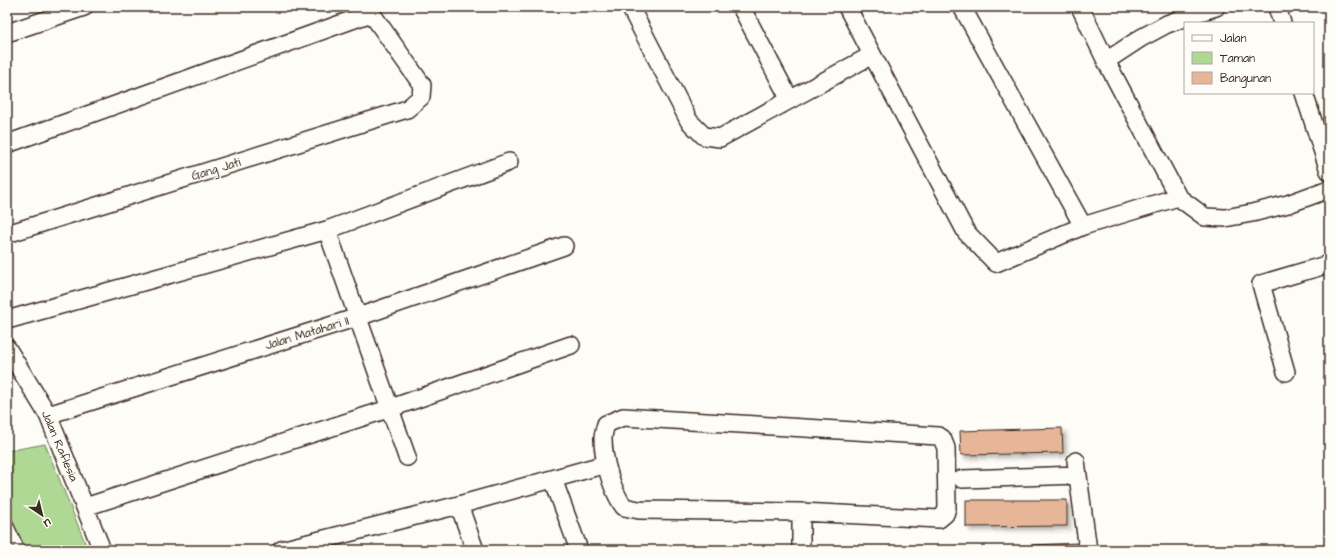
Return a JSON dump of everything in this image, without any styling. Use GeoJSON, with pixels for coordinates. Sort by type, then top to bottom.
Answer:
{"type":"FeatureCollection","features":[{"type":"Feature","properties":{"kind":"street"},"geometry":{"type":"LineString","coordinates":[[7,33],[84,7]]}},
{"type":"Feature","properties":{"kind":"street"},"geometry":{"type":"LineString","coordinates":[[630,7],[689,122],[704,136],[720,138],[872,55]]}},
{"type":"Feature","properties":{"kind":"street"},"geometry":{"type":"LineString","coordinates":[[742,7],[790,100]]}},
{"type":"Feature","properties":{"kind":"street"},"geometry":{"type":"LineString","coordinates":[[847,7],[966,232],[996,263],[1083,226],[1178,197]]}},
{"type":"Feature","properties":{"kind":"street"},"geometry":{"type":"LineString","coordinates":[[962,7],[1083,226]]}},
{"type":"Feature","properties":{"kind":"street"},"geometry":{"type":"LineString","coordinates":[[1080,7],[1106,61],[1178,197],[1205,217],[1225,218],[1288,204],[1329,189]]}},
{"type":"Feature","properties":{"kind":"street"},"geometry":{"type":"LineString","coordinates":[[1106,61],[1141,38],[1195,10],[1216,7]]}},
{"type":"Feature","properties":{"kind":"street"},"geometry":{"type":"LineString","coordinates":[[1278,7],[1282,22]]}},
{"type":"Feature","properties":{"kind":"street"},"geometry":{"type":"LineString","coordinates":[[7,144],[370,10]]}},
{"type":"Feature","properties":{"kind":"street","name":"Gang Jati"},"geometry":{"type":"LineString","coordinates":[[7,234],[407,109],[421,97],[422,85],[370,10]]}},
{"type":"Feature","properties":{"kind":"street"},"geometry":{"type":"LineString","coordinates":[[1304,94],[1329,171]]}},
{"type":"Feature","properties":{"kind":"street"},"geometry":{"type":"LineString","coordinates":[[7,320],[327,230],[509,162]]}},
{"type":"Feature","properties":{"kind":"street"},"geometry":{"type":"LineString","coordinates":[[327,230],[407,457]]}},
{"type":"Feature","properties":{"kind":"street","name":"Jalan Matahari II"},"geometry":{"type":"LineString","coordinates":[[48,415],[358,317],[564,246]]}},
{"type":"Feature","properties":{"kind":"street"},"geometry":{"type":"LineString","coordinates":[[1286,372],[1262,284],[1329,264]]}},
{"type":"Feature","properties":{"kind":"street"},"geometry":{"type":"LineString","coordinates":[[85,507],[390,408],[571,345]]}},
{"type":"Feature","properties":{"kind":"street","name":"Jalan Raflesia"},"geometry":{"type":"LineString","coordinates":[[7,348],[48,415],[102,550]]}},
{"type":"Feature","properties":{"kind":"street"},"geometry":{"type":"LineString","coordinates":[[623,417],[932,435],[942,438],[946,448],[947,508],[945,514],[939,519],[801,512],[639,510],[624,507],[617,498],[606,464],[603,439],[606,424],[623,417]]}},
{"type":"Feature","properties":{"kind":"street"},"geometry":{"type":"LineString","coordinates":[[281,550],[459,505],[606,464]]}},
{"type":"Feature","properties":{"kind":"street"},"geometry":{"type":"LineString","coordinates":[[962,479],[1077,468],[1088,550]]}},
{"type":"Feature","properties":{"kind":"street"},"geometry":{"type":"LineString","coordinates":[[553,479],[579,550]]}},
{"type":"Feature","properties":{"kind":"street"},"geometry":{"type":"LineString","coordinates":[[459,505],[475,550]]}},
{"type":"Feature","properties":{"kind":"street"},"geometry":{"type":"LineString","coordinates":[[801,512],[801,550]]}},
{"type":"Feature","properties":{"kind":"lane"},"geometry":{"type":"LineString","coordinates":[[7,522],[20,550]]}},
{"type":"Feature","properties":{"kind":"green space"},"geometry":{"type":"Polygon","coordinates":[[[45,444],[88,550],[7,550],[7,451],[45,444]]]}},
{"type":"Feature","properties":{"kind":"building"},"geometry":{"type":"Polygon","coordinates":[[[1062,428],[1063,453],[961,455],[960,431],[1062,428]]]}},
{"type":"Feature","properties":{"kind":"building"},"geometry":{"type":"Polygon","coordinates":[[[966,500],[1067,500],[1067,526],[966,527],[966,500]]]}},
{"type":"Feature","properties":{"kind":"building"},"geometry":{"type":"Polygon","coordinates":[[[1077,543],[1077,550],[1032,550],[1032,545],[1077,543]]]}}]}
